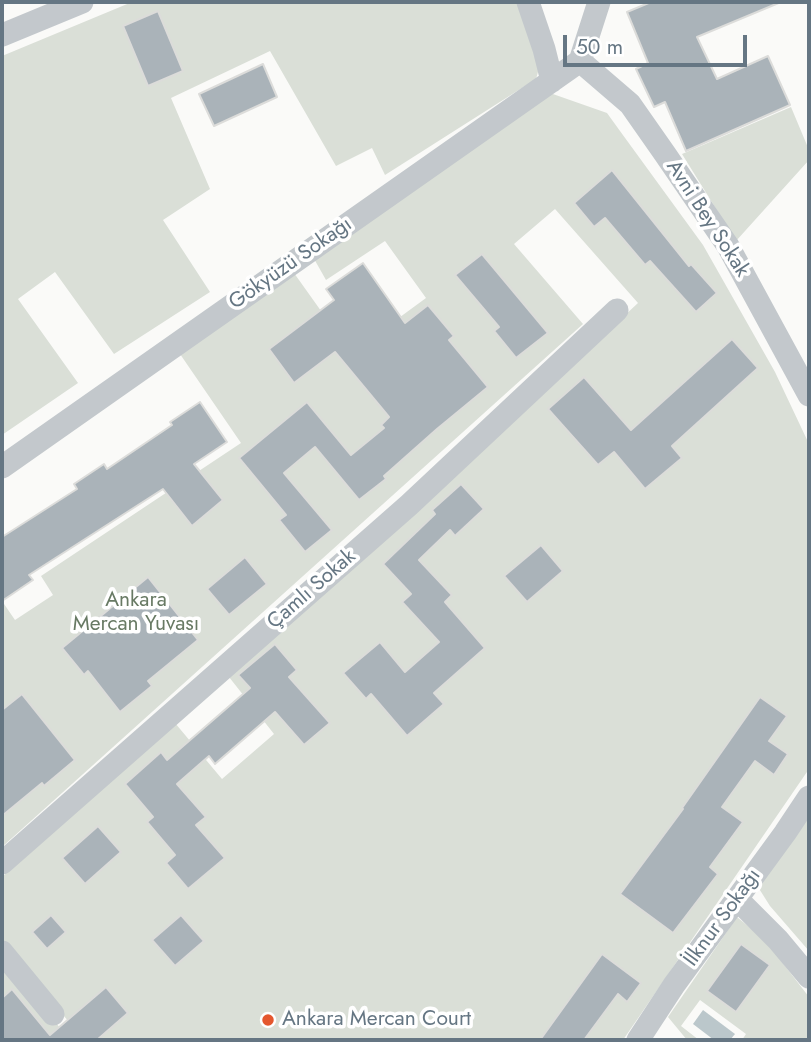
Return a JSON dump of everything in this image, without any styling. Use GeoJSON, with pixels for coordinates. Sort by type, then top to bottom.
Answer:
{"type":"FeatureCollection","features":[{"type":"Feature","properties":{"kind":"street"},"geometry":{"type":"LineString","coordinates":[[2,35],[82,2]]}},
{"type":"Feature","properties":{"kind":"street"},"geometry":{"type":"LineString","coordinates":[[528,2],[552,80]]}},
{"type":"Feature","properties":{"kind":"street"},"geometry":{"type":"LineString","coordinates":[[580,61],[599,2]]}},
{"type":"Feature","properties":{"kind":"street","name":"Gökyüzü Sokağı"},"geometry":{"type":"LineString","coordinates":[[2,467],[580,61]]}},
{"type":"Feature","properties":{"kind":"street","name":"Avni Bey Sokak"},"geometry":{"type":"LineString","coordinates":[[580,61],[630,104],[665,154],[728,246],[809,395]]}},
{"type":"Feature","properties":{"kind":"street","name":"Çamlı Sokak"},"geometry":{"type":"LineString","coordinates":[[2,863],[409,505],[617,310]]}},
{"type":"Feature","properties":{"kind":"street","name":"İlknur Sokağı"},"geometry":{"type":"LineString","coordinates":[[638,1040],[674,985],[809,797]]}},
{"type":"Feature","properties":{"kind":"street"},"geometry":{"type":"LineString","coordinates":[[737,899],[778,940],[809,977]]}},
{"type":"Feature","properties":{"kind":"street"},"geometry":{"type":"LineString","coordinates":[[2,952],[53,1014]]}},
{"type":"Feature","properties":{"kind":"green space"},"geometry":{"type":"Polygon","coordinates":[[[132,2],[519,2],[540,65],[536,79],[385,175],[372,148],[336,166],[270,51],[171,98],[210,189],[163,220],[210,292],[114,354],[55,272],[18,299],[78,383],[2,435],[2,56],[132,2]]]}},
{"type":"Feature","properties":{"kind":"green space","name":"Ankara Mercan Yuvası"},"geometry":{"type":"Polygon","coordinates":[[[550,93],[607,113],[703,245],[775,372],[809,444],[809,769],[623,1040],[2,1040],[2,959],[61,1029],[69,1022],[2,943],[2,877],[175,723],[222,779],[274,734],[229,677],[414,512],[638,303],[555,209],[514,244],[583,324],[2,847],[2,601],[15,620],[53,595],[41,576],[241,443],[180,354],[294,273],[351,353],[426,298],[385,241],[326,280],[313,257],[550,93]]]}},
{"type":"Feature","properties":{"kind":"green space"},"geometry":{"type":"Polygon","coordinates":[[[791,107],[809,150],[809,160],[736,241],[682,154],[791,107]]]}},
{"type":"Feature","properties":{"kind":"green space"},"geometry":{"type":"Polygon","coordinates":[[[809,813],[809,951],[770,906],[758,887],[809,813]]]}},
{"type":"Feature","properties":{"kind":"green space"},"geometry":{"type":"Polygon","coordinates":[[[737,917],[765,940],[809,997],[809,1040],[742,1040],[746,1034],[700,1000],[681,1026],[699,1040],[687,1040],[668,1017],[737,917]]]}},
{"type":"Feature","properties":{"kind":"shaded area"},"geometry":{"type":"Polygon","coordinates":[[[703,1010],[735,1034],[730,1040],[714,1040],[693,1024],[703,1010]]]}},
{"type":"Feature","properties":{"kind":"building"},"geometry":{"type":"Polygon","coordinates":[[[651,2],[781,2],[697,37],[717,79],[768,56],[790,105],[686,151],[665,102],[654,107],[636,69],[648,63],[627,12],[651,2]]]}},
{"type":"Feature","properties":{"kind":"building"},"geometry":{"type":"Polygon","coordinates":[[[158,11],[183,71],[148,86],[123,26],[158,11]]]}},
{"type":"Feature","properties":{"kind":"building"},"geometry":{"type":"Polygon","coordinates":[[[263,64],[277,97],[214,126],[199,94],[263,64]]]}},
{"type":"Feature","properties":{"kind":"building"},"geometry":{"type":"Polygon","coordinates":[[[612,170],[689,266],[691,264],[717,293],[696,312],[650,261],[645,265],[605,218],[594,227],[574,203],[612,170]]]}},
{"type":"Feature","properties":{"kind":"building"},"geometry":{"type":"Polygon","coordinates":[[[482,254],[548,333],[516,358],[494,331],[499,327],[455,275],[482,254]]]}},
{"type":"Feature","properties":{"kind":"building"},"geometry":{"type":"Polygon","coordinates":[[[363,263],[405,323],[428,305],[454,336],[449,340],[488,387],[359,500],[315,447],[284,473],[332,530],[305,552],[279,520],[286,515],[239,458],[307,402],[351,455],[384,428],[381,425],[389,417],[335,352],[294,383],[269,349],[334,300],[326,289],[363,263]]]}},
{"type":"Feature","properties":{"kind":"building"},"geometry":{"type":"Polygon","coordinates":[[[732,339],[758,368],[672,446],[682,458],[645,489],[614,452],[598,465],[548,409],[584,377],[631,430],[732,339]]]}},
{"type":"Feature","properties":{"kind":"building"},"geometry":{"type":"Polygon","coordinates":[[[200,402],[227,442],[194,464],[223,500],[192,526],[163,489],[29,575],[33,580],[2,601],[2,537],[77,489],[74,484],[104,464],[107,469],[172,425],[170,422],[200,402]]]}},
{"type":"Feature","properties":{"kind":"building"},"geometry":{"type":"Polygon","coordinates":[[[461,484],[484,509],[455,536],[450,530],[419,560],[452,595],[445,602],[485,648],[434,693],[444,704],[407,736],[371,694],[366,699],[343,673],[380,642],[405,672],[439,642],[402,602],[411,594],[383,564],[435,514],[432,510],[461,484]]]}},
{"type":"Feature","properties":{"kind":"building"},"geometry":{"type":"Polygon","coordinates":[[[541,545],[563,571],[527,602],[504,576],[541,545]]]}},
{"type":"Feature","properties":{"kind":"building"},"geometry":{"type":"Polygon","coordinates":[[[245,557],[267,584],[229,615],[207,589],[245,557]]]}},
{"type":"Feature","properties":{"kind":"building"},"geometry":{"type":"Polygon","coordinates":[[[148,577],[198,640],[148,681],[152,686],[120,712],[88,671],[84,675],[62,648],[148,577]]]}},
{"type":"Feature","properties":{"kind":"building"},"geometry":{"type":"Polygon","coordinates":[[[275,644],[297,670],[289,677],[330,723],[304,745],[275,712],[215,764],[209,756],[177,784],[206,817],[196,825],[225,858],[188,889],[166,863],[175,855],[147,822],[153,817],[125,784],[161,752],[167,760],[250,688],[238,675],[275,644]]]}},
{"type":"Feature","properties":{"kind":"building"},"geometry":{"type":"Polygon","coordinates":[[[22,694],[75,760],[2,816],[2,710],[22,694]]]}},
{"type":"Feature","properties":{"kind":"building"},"geometry":{"type":"Polygon","coordinates":[[[760,697],[787,716],[769,741],[788,754],[774,775],[755,761],[722,807],[743,822],[710,867],[718,874],[673,933],[620,894],[683,809],[760,697]]]}},
{"type":"Feature","properties":{"kind":"building"},"geometry":{"type":"Polygon","coordinates":[[[98,826],[121,852],[85,884],[62,858],[98,826]]]}},
{"type":"Feature","properties":{"kind":"building"},"geometry":{"type":"Polygon","coordinates":[[[51,915],[66,932],[47,949],[32,932],[51,915]]]}},
{"type":"Feature","properties":{"kind":"building"},"geometry":{"type":"Polygon","coordinates":[[[181,915],[204,941],[175,966],[152,940],[181,915]]]}},
{"type":"Feature","properties":{"kind":"building"},"geometry":{"type":"Polygon","coordinates":[[[741,944],[770,965],[736,1012],[707,991],[741,944]]]}},
{"type":"Feature","properties":{"kind":"building"},"geometry":{"type":"Polygon","coordinates":[[[602,954],[641,983],[627,1002],[618,994],[584,1040],[540,1040],[602,954]]]}},
{"type":"Feature","properties":{"kind":"building"},"geometry":{"type":"Polygon","coordinates":[[[106,987],[128,1013],[97,1040],[2,1040],[2,998],[12,989],[50,1035],[106,987]]]}},
{"type":"Feature","properties":{"kind":"place","name":"Ankara Mercan Court"},"geometry":{"type":"Point","coordinates":[268,1020]}}]}
